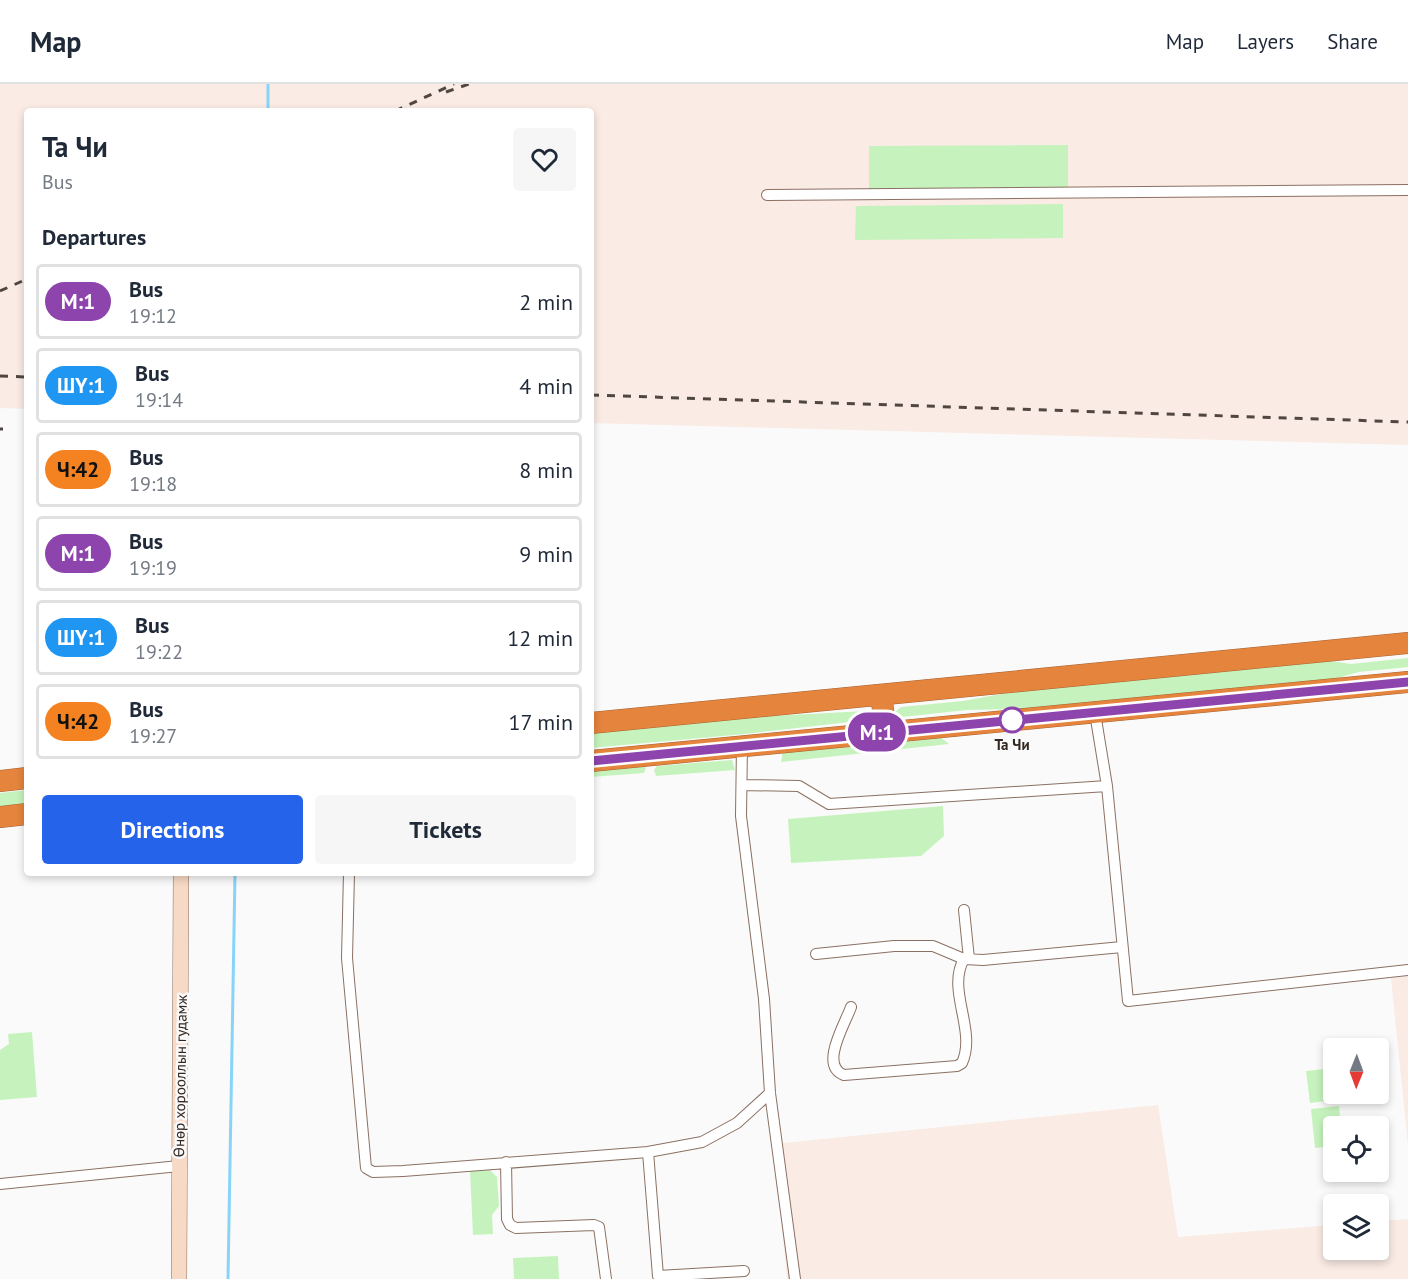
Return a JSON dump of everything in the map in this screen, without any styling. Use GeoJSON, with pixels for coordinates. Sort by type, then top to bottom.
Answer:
{"type":"FeatureCollection","features":[{"type":"Feature","properties":{"kind":"highway"},"geometry":{"type":"LineString","coordinates":[[594,723],[1408,644]]}},
{"type":"Feature","properties":{"kind":"highway"},"geometry":{"type":"LineString","coordinates":[[594,761],[1408,682]]}},
{"type":"Feature","properties":{"kind":"highway"},"geometry":{"type":"LineString","coordinates":[[881,695],[886,731]]}},
{"type":"Feature","properties":{"kind":"highway"},"geometry":{"type":"LineString","coordinates":[[0,781],[24,778]]}},
{"type":"Feature","properties":{"kind":"highway"},"geometry":{"type":"LineString","coordinates":[[0,817],[24,814]]}},
{"type":"Feature","properties":{"kind":"main road","name":"Өнөр хорооллын гудамж"},"geometry":{"type":"LineString","coordinates":[[179,1279],[181,876]]}},
{"type":"Feature","properties":{"kind":"street"},"geometry":{"type":"LineString","coordinates":[[767,195],[1408,190]]}},
{"type":"Feature","properties":{"kind":"street"},"geometry":{"type":"LineString","coordinates":[[1095,713],[1107,786],[1128,1001],[1408,970]]}},
{"type":"Feature","properties":{"kind":"street"},"geometry":{"type":"LineString","coordinates":[[742,745],[741,816],[764,999],[770,1093],[795,1279]]}},
{"type":"Feature","properties":{"kind":"street"},"geometry":{"type":"LineString","coordinates":[[743,785],[769,783],[799,786],[829,804],[1107,786]]}},
{"type":"Feature","properties":{"kind":"street"},"geometry":{"type":"LineString","coordinates":[[349,876],[347,958],[366,1168],[373,1172],[648,1152],[702,1142],[737,1123],[770,1093]]}},
{"type":"Feature","properties":{"kind":"street"},"geometry":{"type":"LineString","coordinates":[[851,1007],[835,1047],[834,1067],[838,1073],[844,1075],[957,1066],[962,1063],[966,1046],[958,976],[966,959],[964,910]]}},
{"type":"Feature","properties":{"kind":"street"},"geometry":{"type":"LineString","coordinates":[[816,954],[894,946],[933,946],[966,959],[1122,947]]}},
{"type":"Feature","properties":{"kind":"street"},"geometry":{"type":"LineString","coordinates":[[648,1152],[658,1278],[744,1271]]}},
{"type":"Feature","properties":{"kind":"street"},"geometry":{"type":"LineString","coordinates":[[506,1162],[507,1218],[510,1225],[516,1228],[594,1225],[599,1227],[602,1232],[606,1279]]}},
{"type":"Feature","properties":{"kind":"street"},"geometry":{"type":"LineString","coordinates":[[0,1184],[179,1166]]}},
{"type":"Feature","properties":{"kind":"shaded area"},"geometry":{"type":"Polygon","coordinates":[[[0,84],[1408,84],[1408,445],[594,423],[594,108],[24,108],[24,409],[0,408],[0,84]]]}},
{"type":"Feature","properties":{"kind":"shaded area"},"geometry":{"type":"Polygon","coordinates":[[[1408,976],[1408,1146],[1391,978],[1408,976]]]}},
{"type":"Feature","properties":{"kind":"shaded area"},"geometry":{"type":"Polygon","coordinates":[[[1158,1105],[1178,1237],[1323,1226],[1323,1260],[1389,1260],[1389,1220],[1408,1219],[1408,1279],[787,1279],[774,1144],[1158,1105]]]}},
{"type":"Feature","properties":{"kind":"green space"},"geometry":{"type":"Polygon","coordinates":[[[1068,145],[1068,188],[869,189],[869,146],[1068,145]]]}},
{"type":"Feature","properties":{"kind":"green space"},"geometry":{"type":"Polygon","coordinates":[[[1063,204],[1063,238],[855,240],[856,206],[1063,204]]]}},
{"type":"Feature","properties":{"kind":"green space"},"geometry":{"type":"Polygon","coordinates":[[[1408,658],[1408,667],[1359,672],[1330,680],[1018,709],[967,710],[902,717],[896,716],[895,712],[901,707],[963,701],[1012,692],[1331,661],[1351,664],[1408,658]]]}},
{"type":"Feature","properties":{"kind":"green space"},"geometry":{"type":"Polygon","coordinates":[[[866,711],[871,715],[867,720],[594,748],[594,733],[750,717],[866,711]]]}},
{"type":"Feature","properties":{"kind":"green space"},"geometry":{"type":"Polygon","coordinates":[[[940,737],[949,744],[781,762],[783,751],[940,737]]]}},
{"type":"Feature","properties":{"kind":"green space"},"geometry":{"type":"Polygon","coordinates":[[[732,760],[735,770],[656,776],[654,770],[657,766],[732,760]]]}},
{"type":"Feature","properties":{"kind":"green space"},"geometry":{"type":"Polygon","coordinates":[[[642,765],[646,768],[644,773],[594,777],[594,768],[642,765]]]}},
{"type":"Feature","properties":{"kind":"green space"},"geometry":{"type":"Polygon","coordinates":[[[24,790],[24,805],[0,808],[0,793],[24,790]]]}},
{"type":"Feature","properties":{"kind":"green space"},"geometry":{"type":"Polygon","coordinates":[[[943,806],[944,836],[921,856],[791,863],[788,819],[943,806]]]}},
{"type":"Feature","properties":{"kind":"green space"},"geometry":{"type":"Polygon","coordinates":[[[32,1032],[37,1097],[0,1100],[0,1050],[9,1044],[8,1034],[32,1032]]]}},
{"type":"Feature","properties":{"kind":"green space"},"geometry":{"type":"Polygon","coordinates":[[[1323,1069],[1323,1101],[1310,1103],[1306,1071],[1323,1069]]]}},
{"type":"Feature","properties":{"kind":"green space"},"geometry":{"type":"Polygon","coordinates":[[[1339,1106],[1340,1116],[1323,1116],[1323,1147],[1315,1148],[1311,1109],[1339,1106]]]}},
{"type":"Feature","properties":{"kind":"green space"},"geometry":{"type":"Polygon","coordinates":[[[490,1170],[497,1177],[499,1206],[492,1215],[493,1234],[473,1235],[470,1171],[490,1170]]]}},
{"type":"Feature","properties":{"kind":"green space"},"geometry":{"type":"Polygon","coordinates":[[[558,1256],[559,1279],[514,1279],[513,1258],[558,1256]]]}},
{"type":"Feature","properties":{"kind":"waterway"},"geometry":{"type":"LineString","coordinates":[[268,84],[268,108]]}},
{"type":"Feature","properties":{"kind":"waterway"},"geometry":{"type":"LineString","coordinates":[[228,1279],[235,876]]}},
{"type":"Feature","properties":{"kind":"railway"},"geometry":{"type":"LineString","coordinates":[[402,108],[454,84]]}},
{"type":"Feature","properties":{"kind":"railway"},"geometry":{"type":"LineString","coordinates":[[446,92],[469,84]]}},
{"type":"Feature","properties":{"kind":"railway"},"geometry":{"type":"LineString","coordinates":[[0,291],[24,280]]}},
{"type":"Feature","properties":{"kind":"railway"},"geometry":{"type":"LineString","coordinates":[[0,376],[24,377]]}},
{"type":"Feature","properties":{"kind":"railway"},"geometry":{"type":"LineString","coordinates":[[594,395],[1408,422]]}},
{"type":"Feature","properties":{"kind":"bus line","name":"М:1"},"geometry":{"type":"LineString","coordinates":[[594,761],[1408,682]]}},
{"type":"Feature","properties":{"kind":"place","name":"Та Чи"},"geometry":{"type":"Point","coordinates":[1012,720]}}]}
